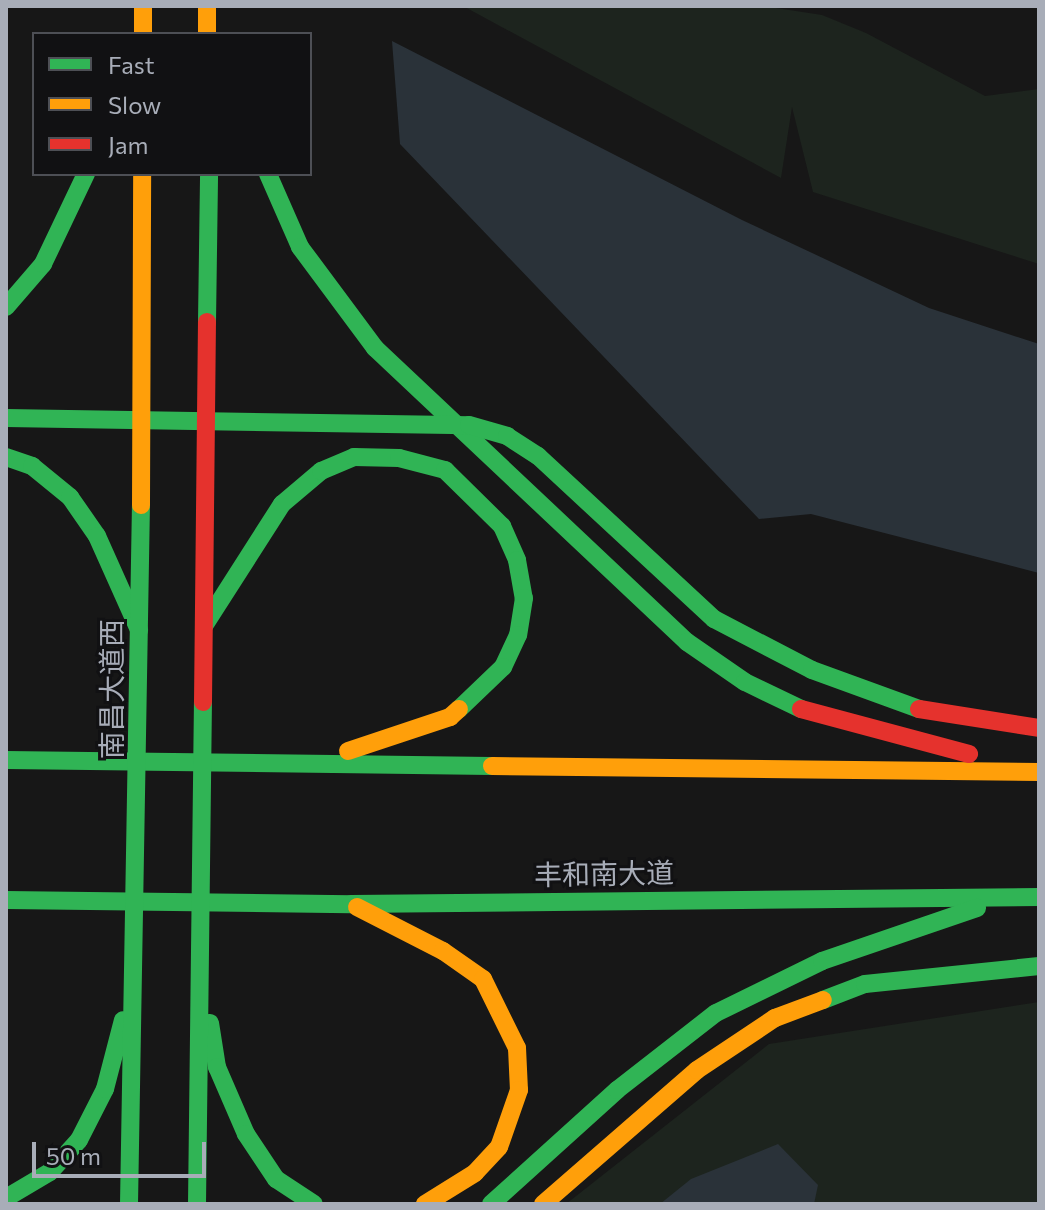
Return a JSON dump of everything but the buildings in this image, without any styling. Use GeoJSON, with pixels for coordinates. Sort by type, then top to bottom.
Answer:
{"type":"FeatureCollection","features":[{"type":"Feature","properties":{"kind":"main road"},"geometry":{"type":"LineString","coordinates":[[124,32],[130,6]]}},
{"type":"Feature","properties":{"kind":"main road"},"geometry":{"type":"LineString","coordinates":[[143,6],[143,32]]}},
{"type":"Feature","properties":{"kind":"main road"},"geometry":{"type":"LineString","coordinates":[[207,6],[207,32]]}},
{"type":"Feature","properties":{"kind":"main road"},"geometry":{"type":"LineString","coordinates":[[222,6],[228,32]]}},
{"type":"Feature","properties":{"kind":"main road"},"geometry":{"type":"LineString","coordinates":[[6,307],[43,264],[85,176]]}},
{"type":"Feature","properties":{"kind":"main road","name":"南昌大道西"},"geometry":{"type":"LineString","coordinates":[[129,1204],[139,630],[142,176]]}},
{"type":"Feature","properties":{"kind":"main road"},"geometry":{"type":"LineString","coordinates":[[197,1204],[209,176]]}},
{"type":"Feature","properties":{"kind":"main road"},"geometry":{"type":"LineString","coordinates":[[269,176],[300,247],[335,301],[375,348],[618,581],[687,642],[745,682],[808,713],[944,751],[1039,763]]}},
{"type":"Feature","properties":{"kind":"main road"},"geometry":{"type":"LineString","coordinates":[[6,418],[469,425],[507,436],[538,456],[714,619],[812,670],[915,708],[1039,728]]}},
{"type":"Feature","properties":{"kind":"main road"},"geometry":{"type":"LineString","coordinates":[[6,457],[32,466],[70,497],[97,536],[139,630]]}},
{"type":"Feature","properties":{"kind":"main road"},"geometry":{"type":"LineString","coordinates":[[204,626],[282,504],[321,471],[354,457],[399,458],[445,470],[475,495],[502,526],[517,560],[524,598],[518,635],[503,667],[450,717],[311,762]]}},
{"type":"Feature","properties":{"kind":"main road"},"geometry":{"type":"LineString","coordinates":[[6,760],[1039,772]]}},
{"type":"Feature","properties":{"kind":"main road"},"geometry":{"type":"LineString","coordinates":[[491,1204],[617,1090],[716,1013],[822,961],[1011,897]]}},
{"type":"Feature","properties":{"kind":"main road","name":"丰和南大道"},"geometry":{"type":"LineString","coordinates":[[11,901],[351,904],[1039,897]]}},
{"type":"Feature","properties":{"kind":"main road"},"geometry":{"type":"LineString","coordinates":[[351,904],[443,951],[483,979],[517,1048],[519,1090],[499,1147],[475,1173],[425,1204]]}},
{"type":"Feature","properties":{"kind":"main road"},"geometry":{"type":"LineString","coordinates":[[200,959],[217,1067],[246,1134],[276,1179],[314,1204]]}},
{"type":"Feature","properties":{"kind":"main road"},"geometry":{"type":"LineString","coordinates":[[543,1204],[697,1070],[775,1018],[865,984],[1039,966]]}},
{"type":"Feature","properties":{"kind":"main road"},"geometry":{"type":"LineString","coordinates":[[6,1198],[50,1172],[79,1140],[105,1089],[134,978]]}},
{"type":"Feature","properties":{"kind":"shaded area"},"geometry":{"type":"Polygon","coordinates":[[[463,6],[763,6],[822,15],[866,33],[985,96],[1039,89],[1039,264],[813,192],[792,107],[781,178],[463,6]]]}},
{"type":"Feature","properties":{"kind":"shaded area"},"geometry":{"type":"Polygon","coordinates":[[[392,41],[742,220],[929,308],[1039,344],[1039,573],[811,514],[759,519],[400,144],[392,41]]]}},
{"type":"Feature","properties":{"kind":"shaded area"},"geometry":{"type":"Polygon","coordinates":[[[1039,1002],[1039,1204],[566,1204],[769,1044],[1039,1002]]]}},
{"type":"Feature","properties":{"kind":"shaded area"},"geometry":{"type":"Polygon","coordinates":[[[778,1144],[818,1185],[814,1204],[660,1204],[691,1179],[778,1144]]]}},
{"type":"Feature","properties":{"kind":"traffic: fast"},"geometry":{"type":"LineString","coordinates":[[6,307],[43,264],[85,176]]}},
{"type":"Feature","properties":{"kind":"traffic: fast"},"geometry":{"type":"LineString","coordinates":[[207,322],[209,176]]}},
{"type":"Feature","properties":{"kind":"traffic: fast"},"geometry":{"type":"LineString","coordinates":[[269,176],[300,247],[375,348],[687,642],[745,682],[801,709]]}},
{"type":"Feature","properties":{"kind":"traffic: fast"},"geometry":{"type":"LineString","coordinates":[[6,418],[469,425],[507,436],[538,456],[714,619],[812,670],[919,709]]}},
{"type":"Feature","properties":{"kind":"traffic: fast"},"geometry":{"type":"LineString","coordinates":[[6,457],[32,466],[70,497],[97,536],[139,630]]}},
{"type":"Feature","properties":{"kind":"traffic: fast"},"geometry":{"type":"LineString","coordinates":[[204,626],[282,504],[321,471],[354,457],[399,458],[445,470],[502,526],[517,560],[524,598],[518,635],[503,667],[459,709]]}},
{"type":"Feature","properties":{"kind":"traffic: fast"},"geometry":{"type":"LineString","coordinates":[[129,1204],[141,505]]}},
{"type":"Feature","properties":{"kind":"traffic: fast"},"geometry":{"type":"LineString","coordinates":[[197,1204],[203,702]]}},
{"type":"Feature","properties":{"kind":"traffic: fast"},"geometry":{"type":"LineString","coordinates":[[6,760],[492,766]]}},
{"type":"Feature","properties":{"kind":"traffic: fast"},"geometry":{"type":"LineString","coordinates":[[6,900],[351,904],[1039,897]]}},
{"type":"Feature","properties":{"kind":"traffic: fast"},"geometry":{"type":"LineString","coordinates":[[491,1204],[617,1090],[716,1013],[822,961],[977,908]]}},
{"type":"Feature","properties":{"kind":"traffic: fast"},"geometry":{"type":"LineString","coordinates":[[823,1000],[865,984],[1039,966]]}},
{"type":"Feature","properties":{"kind":"traffic: fast"},"geometry":{"type":"LineString","coordinates":[[6,1198],[50,1172],[79,1140],[105,1089],[123,1020]]}},
{"type":"Feature","properties":{"kind":"traffic: fast"},"geometry":{"type":"LineString","coordinates":[[210,1023],[217,1067],[246,1134],[276,1179],[314,1204]]}},
{"type":"Feature","properties":{"kind":"traffic: slow"},"geometry":{"type":"LineString","coordinates":[[143,6],[143,32]]}},
{"type":"Feature","properties":{"kind":"traffic: slow"},"geometry":{"type":"LineString","coordinates":[[207,6],[207,32]]}},
{"type":"Feature","properties":{"kind":"traffic: slow"},"geometry":{"type":"LineString","coordinates":[[141,505],[142,176]]}},
{"type":"Feature","properties":{"kind":"traffic: slow"},"geometry":{"type":"LineString","coordinates":[[348,751],[450,717],[459,709]]}},
{"type":"Feature","properties":{"kind":"traffic: slow"},"geometry":{"type":"LineString","coordinates":[[492,766],[1039,772]]}},
{"type":"Feature","properties":{"kind":"traffic: slow"},"geometry":{"type":"LineString","coordinates":[[357,907],[443,951],[483,979],[517,1048],[519,1090],[499,1147],[475,1173],[425,1204]]}},
{"type":"Feature","properties":{"kind":"traffic: slow"},"geometry":{"type":"LineString","coordinates":[[543,1204],[697,1070],[775,1018],[823,1000]]}},
{"type":"Feature","properties":{"kind":"traffic: jam"},"geometry":{"type":"LineString","coordinates":[[203,702],[207,322]]}},
{"type":"Feature","properties":{"kind":"traffic: jam"},"geometry":{"type":"LineString","coordinates":[[801,709],[969,754]]}},
{"type":"Feature","properties":{"kind":"traffic: jam"},"geometry":{"type":"LineString","coordinates":[[919,709],[1039,728]]}}]}
